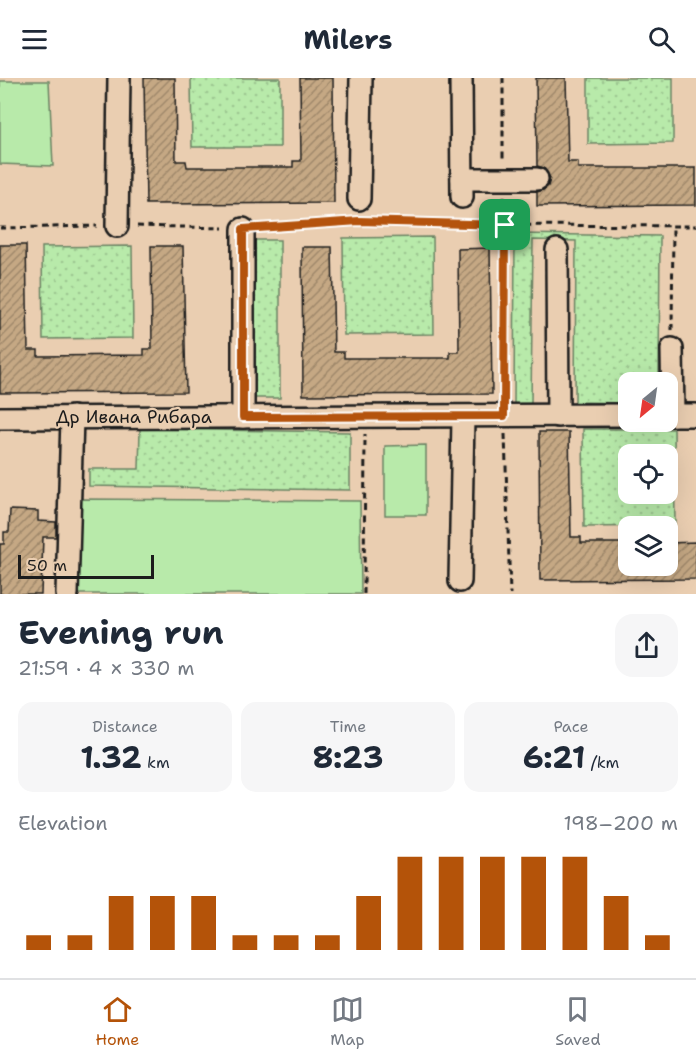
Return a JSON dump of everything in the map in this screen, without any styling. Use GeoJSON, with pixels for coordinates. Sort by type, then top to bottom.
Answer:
{"type":"FeatureCollection","features":[{"type":"Feature","properties":{"kind":"street"},"geometry":{"type":"LineString","coordinates":[[117,226],[119,78]]}},
{"type":"Feature","properties":{"kind":"street"},"geometry":{"type":"LineString","coordinates":[[359,199],[361,78]]}},
{"type":"Feature","properties":{"kind":"street"},"geometry":{"type":"LineString","coordinates":[[461,78],[462,188],[503,179],[537,179]]}},
{"type":"Feature","properties":{"kind":"street"},"geometry":{"type":"LineString","coordinates":[[243,229],[243,417]]}},
{"type":"Feature","properties":{"kind":"street"},"geometry":{"type":"LineString","coordinates":[[557,250],[558,416]]}},
{"type":"Feature","properties":{"kind":"street"},"geometry":{"type":"LineString","coordinates":[[671,372],[672,349]]}},
{"type":"Feature","properties":{"kind":"street","name":"Др Ивана Рибара"},"geometry":{"type":"LineString","coordinates":[[0,418],[618,415]]}},
{"type":"Feature","properties":{"kind":"street"},"geometry":{"type":"LineString","coordinates":[[678,415],[696,415]]}},
{"type":"Feature","properties":{"kind":"street"},"geometry":{"type":"LineString","coordinates":[[67,594],[72,417]]}},
{"type":"Feature","properties":{"kind":"street"},"geometry":{"type":"LineString","coordinates":[[460,581],[463,417]]}},
{"type":"Feature","properties":{"kind":"path"},"geometry":{"type":"LineString","coordinates":[[503,78],[504,416],[510,594]]}},
{"type":"Feature","properties":{"kind":"path"},"geometry":{"type":"LineString","coordinates":[[0,228],[117,226],[243,229],[359,221],[505,225],[696,226]]}},
{"type":"Feature","properties":{"kind":"path"},"geometry":{"type":"LineString","coordinates":[[672,349],[673,226]]}},
{"type":"Feature","properties":{"kind":"path"},"geometry":{"type":"LineString","coordinates":[[364,594],[365,416]]}},
{"type":"Feature","properties":{"kind":"green space"},"geometry":{"type":"Polygon","coordinates":[[[191,78],[280,78],[280,147],[192,147],[191,78]]]}},
{"type":"Feature","properties":{"kind":"green space"},"geometry":{"type":"Polygon","coordinates":[[[588,78],[673,78],[673,143],[588,144],[588,78]]]}},
{"type":"Feature","properties":{"kind":"green space"},"geometry":{"type":"Polygon","coordinates":[[[0,81],[49,81],[53,166],[0,164],[0,81]]]}},
{"type":"Feature","properties":{"kind":"green space"},"geometry":{"type":"Polygon","coordinates":[[[515,234],[660,236],[659,372],[618,372],[618,403],[575,402],[576,241],[533,240],[531,404],[514,404],[515,234]]]}},
{"type":"Feature","properties":{"kind":"green space"},"geometry":{"type":"Polygon","coordinates":[[[433,237],[434,334],[344,335],[343,238],[433,237]]]}},
{"type":"Feature","properties":{"kind":"green space"},"geometry":{"type":"Polygon","coordinates":[[[252,240],[280,240],[280,398],[252,398],[252,240]]]}},
{"type":"Feature","properties":{"kind":"green space"},"geometry":{"type":"Polygon","coordinates":[[[132,246],[133,338],[43,339],[42,247],[132,246]]]}},
{"type":"Feature","properties":{"kind":"green space"},"geometry":{"type":"Polygon","coordinates":[[[140,429],[350,432],[350,490],[89,486],[89,469],[139,469],[140,429]]]}},
{"type":"Feature","properties":{"kind":"green space"},"geometry":{"type":"Polygon","coordinates":[[[583,429],[618,429],[618,432],[674,432],[674,444],[618,444],[618,504],[675,504],[675,516],[618,516],[618,527],[584,527],[583,429]]]}},
{"type":"Feature","properties":{"kind":"green space"},"geometry":{"type":"Polygon","coordinates":[[[426,445],[426,515],[385,515],[385,446],[426,445]]]}},
{"type":"Feature","properties":{"kind":"green space"},"geometry":{"type":"Polygon","coordinates":[[[78,499],[360,501],[361,594],[75,594],[78,499]]]}},
{"type":"Feature","properties":{"kind":"building"},"geometry":{"type":"Polygon","coordinates":[[[144,78],[175,78],[176,161],[186,161],[187,167],[293,167],[293,161],[301,161],[300,78],[333,78],[334,203],[146,204],[144,78]]]}},
{"type":"Feature","properties":{"kind":"building"},"geometry":{"type":"Polygon","coordinates":[[[536,78],[566,78],[568,162],[578,162],[578,168],[696,168],[696,205],[537,206],[537,192],[548,186],[550,178],[544,168],[537,166],[536,78]]]}},
{"type":"Feature","properties":{"kind":"building"},"geometry":{"type":"Polygon","coordinates":[[[0,245],[26,245],[28,350],[38,350],[38,356],[144,355],[144,349],[152,349],[151,246],[183,246],[186,392],[0,393],[0,245]]]}},
{"type":"Feature","properties":{"kind":"building"},"geometry":{"type":"Polygon","coordinates":[[[302,247],[332,247],[334,352],[344,352],[344,358],[450,358],[450,352],[459,352],[458,249],[490,248],[492,394],[303,395],[302,247]]]}},
{"type":"Feature","properties":{"kind":"building"},"geometry":{"type":"Polygon","coordinates":[[[539,432],[569,432],[571,537],[581,537],[581,543],[618,543],[618,576],[678,576],[678,543],[696,542],[696,579],[540,580],[539,432]]]}},
{"type":"Feature","properties":{"kind":"building"},"geometry":{"type":"Polygon","coordinates":[[[10,510],[38,511],[38,521],[56,522],[56,537],[43,537],[41,594],[0,594],[0,544],[4,544],[4,532],[9,532],[10,510]]]}},
{"type":"Feature","properties":{"kind":"route"},"geometry":{"type":"LineString","coordinates":[[359,221],[505,225],[504,416],[243,417],[243,229],[359,221]]}}]}
